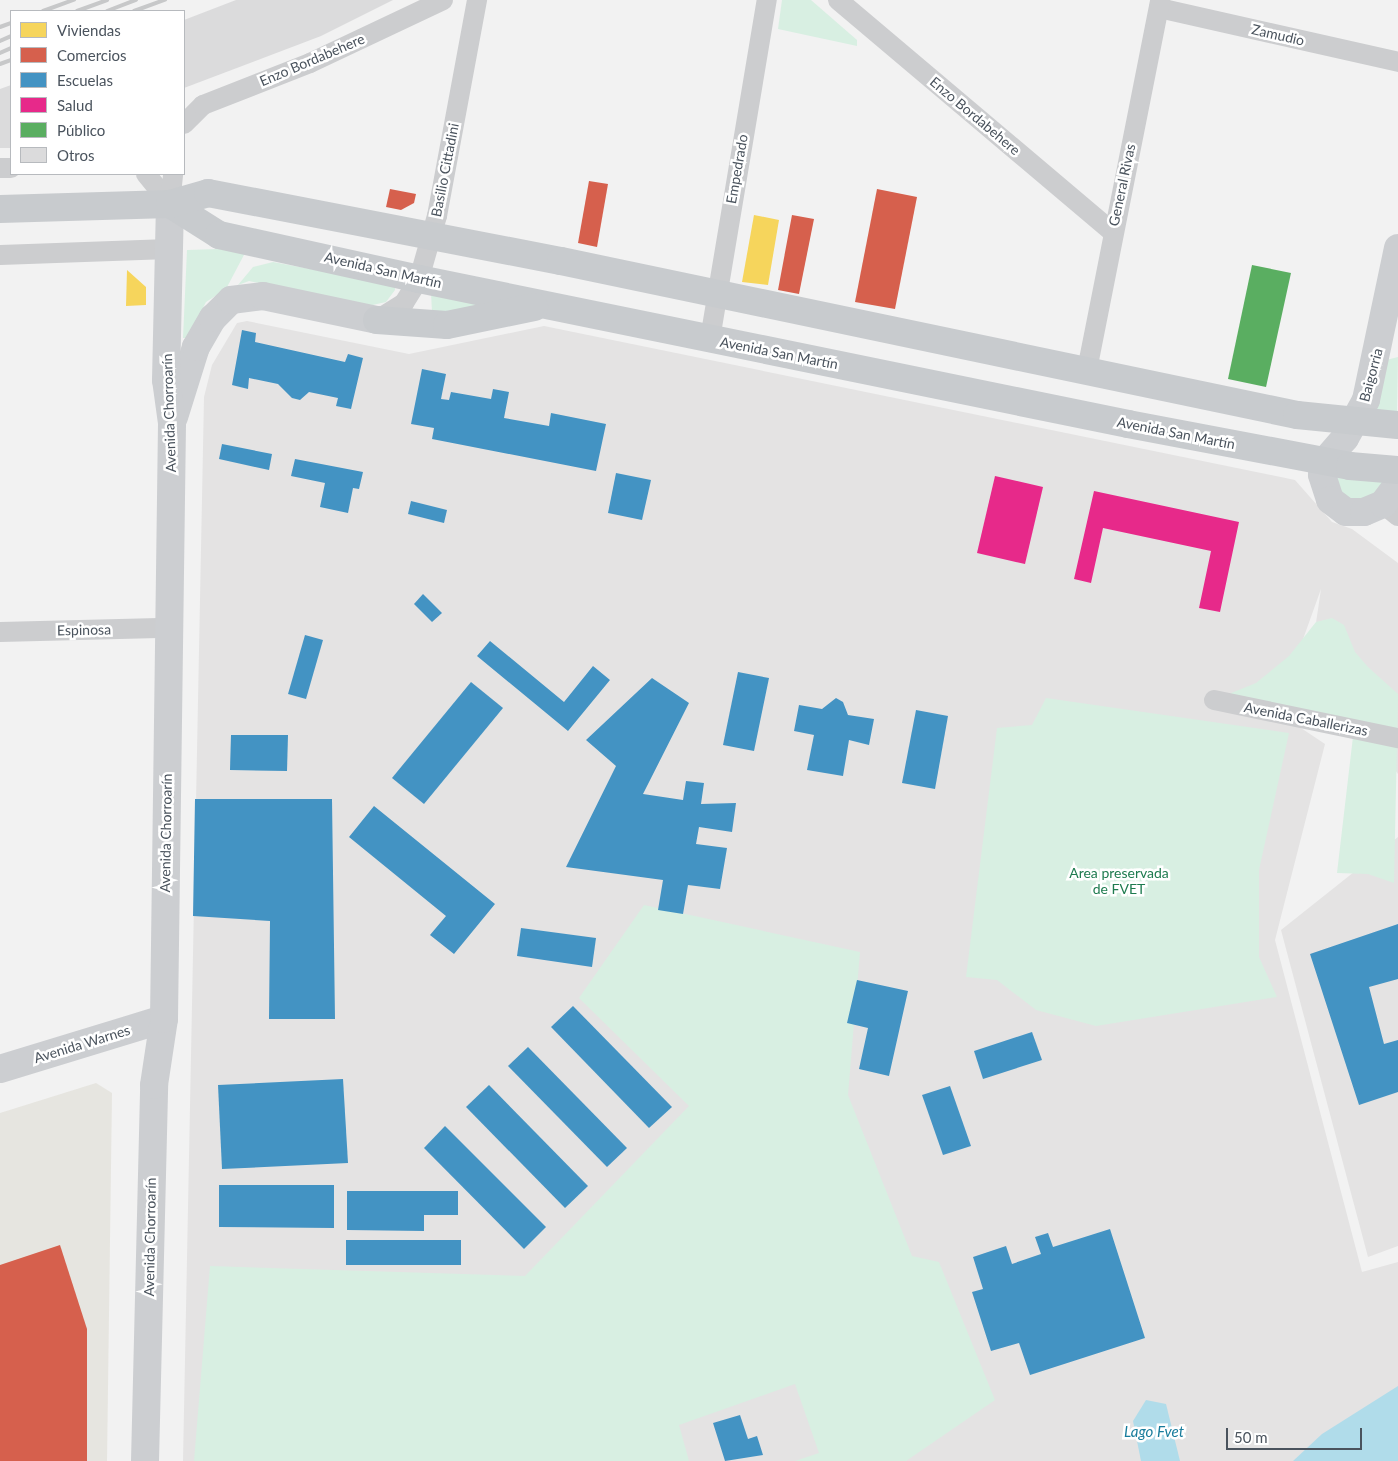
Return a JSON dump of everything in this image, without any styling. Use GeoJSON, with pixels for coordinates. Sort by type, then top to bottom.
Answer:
{"type":"FeatureCollection","features":[{"type":"Feature","properties":{"kind":"main road"},"geometry":{"type":"LineString","coordinates":[[0,209],[170,204],[208,193],[431,236],[1354,424],[1398,425]]}},
{"type":"Feature","properties":{"kind":"main road","name":"Avenida Chorroarín"},"geometry":{"type":"LineString","coordinates":[[145,1461],[154,1085],[164,1020],[172,423],[166,380],[170,204]]}},
{"type":"Feature","properties":{"kind":"main road","name":"Avenida San Martín"},"geometry":{"type":"LineString","coordinates":[[170,204],[219,234],[420,279],[710,339],[1325,461],[1398,470]]}},
{"type":"Feature","properties":{"kind":"main road","name":"Baigorria"},"geometry":{"type":"LineString","coordinates":[[1325,461],[1354,424],[1388,354],[1398,248]]}},
{"type":"Feature","properties":{"kind":"main road"},"geometry":{"type":"LineString","coordinates":[[172,423],[196,347],[213,318],[231,300],[263,296],[376,320],[447,325],[546,304]]}},
{"type":"Feature","properties":{"kind":"main road"},"geometry":{"type":"LineString","coordinates":[[1325,461],[1325,491],[1346,512],[1364,512],[1393,501]]}},
{"type":"Feature","properties":{"kind":"main road","name":"Avenida Warnes"},"geometry":{"type":"LineString","coordinates":[[0,1069],[164,1020]]}},
{"type":"Feature","properties":{"kind":"street","name":"Enzo Bordabehere"},"geometry":{"type":"LineString","coordinates":[[185,123],[203,105],[310,63],[443,0]]}},
{"type":"Feature","properties":{"kind":"street","name":"Basilio Cittadini"},"geometry":{"type":"LineString","coordinates":[[376,320],[404,303],[420,279],[431,236],[477,0]]}},
{"type":"Feature","properties":{"kind":"street","name":"Empedrado"},"geometry":{"type":"LineString","coordinates":[[710,339],[767,0]]}},
{"type":"Feature","properties":{"kind":"street","name":"Enzo Bordabehere"},"geometry":{"type":"LineString","coordinates":[[838,0],[1113,232]]}},
{"type":"Feature","properties":{"kind":"street","name":"General Rivas"},"geometry":{"type":"LineString","coordinates":[[1087,370],[1160,4]]}},
{"type":"Feature","properties":{"kind":"street","name":"Zamudio"},"geometry":{"type":"LineString","coordinates":[[1160,4],[1398,62]]}},
{"type":"Feature","properties":{"kind":"street","name":"Avenida San Martín"},"geometry":{"type":"LineString","coordinates":[[147,175],[170,204]]}},
{"type":"Feature","properties":{"kind":"street"},"geometry":{"type":"LineString","coordinates":[[170,204],[173,175]]}},
{"type":"Feature","properties":{"kind":"street"},"geometry":{"type":"LineString","coordinates":[[0,254],[169,249]]}},
{"type":"Feature","properties":{"kind":"street","name":"Espinosa"},"geometry":{"type":"LineString","coordinates":[[0,632],[169,628]]}},
{"type":"Feature","properties":{"kind":"street","name":"Avenida Caballerizas"},"geometry":{"type":"LineString","coordinates":[[1214,700],[1398,738]]}},
{"type":"Feature","properties":{"kind":"shaded area"},"geometry":{"type":"Polygon","coordinates":[[[247,321],[409,354],[544,326],[1295,480],[1332,522],[1352,529],[1398,563],[1398,774],[1312,650],[1321,589],[1277,712],[1325,744],[1275,940],[1362,1272],[1398,1262],[1398,1461],[183,1461],[204,397],[212,365],[237,323],[247,321]]]}},
{"type":"Feature","properties":{"kind":"shaded area"},"geometry":{"type":"Polygon","coordinates":[[[1398,837],[1398,1246],[1368,1257],[1281,930],[1398,837]]]}},
{"type":"Feature","properties":{"kind":"shaded area"},"geometry":{"type":"Polygon","coordinates":[[[96,1083],[112,1093],[107,1461],[0,1461],[0,1113],[96,1083]]]}},
{"type":"Feature","properties":{"kind":"green space"},"geometry":{"type":"Polygon","coordinates":[[[782,0],[811,0],[857,40],[857,46],[778,29],[782,0]]]}},
{"type":"Feature","properties":{"kind":"green space"},"geometry":{"type":"Polygon","coordinates":[[[219,249],[245,253],[226,289],[206,302],[188,338],[183,338],[187,250],[219,249]]]}},
{"type":"Feature","properties":{"kind":"green space"},"geometry":{"type":"Polygon","coordinates":[[[273,262],[395,285],[395,290],[386,302],[368,306],[249,281],[238,285],[253,267],[273,262]]]}},
{"type":"Feature","properties":{"kind":"green space"},"geometry":{"type":"Polygon","coordinates":[[[431,293],[495,303],[457,313],[432,312],[431,293]]]}},
{"type":"Feature","properties":{"kind":"green space"},"geometry":{"type":"Polygon","coordinates":[[[1398,357],[1397,412],[1374,412],[1386,360],[1398,357]]]}},
{"type":"Feature","properties":{"kind":"green space"},"geometry":{"type":"Polygon","coordinates":[[[1335,469],[1387,483],[1363,503],[1341,496],[1335,469]]]}},
{"type":"Feature","properties":{"kind":"green space"},"geometry":{"type":"Polygon","coordinates":[[[1332,618],[1344,625],[1355,652],[1368,667],[1398,694],[1394,883],[1368,874],[1337,873],[1354,728],[1214,700],[1256,683],[1289,656],[1316,622],[1332,618]]]}},
{"type":"Feature","properties":{"kind":"green space","name":"Area preservada de FVET"},"geometry":{"type":"Polygon","coordinates":[[[1046,698],[1289,733],[1259,870],[1259,957],[1277,997],[1096,1026],[1036,1010],[997,980],[966,977],[997,728],[1032,725],[1046,698]]]}},
{"type":"Feature","properties":{"kind":"green space"},"geometry":{"type":"Polygon","coordinates":[[[644,905],[860,952],[848,1095],[912,1256],[939,1262],[995,1400],[906,1461],[795,1461],[819,1453],[795,1384],[679,1425],[689,1461],[194,1461],[210,1266],[525,1276],[689,1106],[579,998],[644,905]]]}},
{"type":"Feature","properties":{"kind":"water"},"geometry":{"type":"Polygon","coordinates":[[[1398,1386],[1398,1461],[1293,1461],[1322,1434],[1398,1386]]]}},
{"type":"Feature","properties":{"kind":"water","name":"Lago Fvet"},"geometry":{"type":"Polygon","coordinates":[[[1146,1400],[1166,1404],[1180,1461],[1141,1461],[1133,1421],[1146,1400]]]}},
{"type":"Feature","properties":{"kind":"building: Viviendas"},"geometry":{"type":"Polygon","coordinates":[[[754,215],[779,220],[768,285],[742,282],[754,215]]]}},
{"type":"Feature","properties":{"kind":"building: Viviendas"},"geometry":{"type":"Polygon","coordinates":[[[127,270],[146,287],[146,305],[126,306],[127,270]]]}},
{"type":"Feature","properties":{"kind":"building: Comercios"},"geometry":{"type":"Polygon","coordinates":[[[589,181],[608,184],[597,247],[578,243],[589,181]]]}},
{"type":"Feature","properties":{"kind":"building: Comercios"},"geometry":{"type":"Polygon","coordinates":[[[390,189],[416,194],[414,203],[401,210],[386,207],[390,189]]]}},
{"type":"Feature","properties":{"kind":"building: Comercios"},"geometry":{"type":"Polygon","coordinates":[[[877,189],[917,197],[895,309],[855,302],[877,189]]]}},
{"type":"Feature","properties":{"kind":"building: Comercios"},"geometry":{"type":"Polygon","coordinates":[[[792,215],[814,219],[799,294],[778,290],[792,215]]]}},
{"type":"Feature","properties":{"kind":"building: Comercios"},"geometry":{"type":"Polygon","coordinates":[[[60,1245],[87,1329],[87,1461],[0,1461],[0,1265],[60,1245]]]}},
{"type":"Feature","properties":{"kind":"building: Escuelas"},"geometry":{"type":"Polygon","coordinates":[[[242,330],[256,333],[255,342],[345,362],[348,354],[363,358],[351,409],[336,406],[338,398],[309,392],[300,400],[292,398],[278,384],[249,378],[248,389],[232,385],[242,330]]]}},
{"type":"Feature","properties":{"kind":"building: Escuelas"},"geometry":{"type":"Polygon","coordinates":[[[422,369],[446,374],[441,399],[449,400],[451,392],[491,399],[493,389],[509,392],[504,418],[549,426],[551,413],[606,424],[596,471],[432,439],[434,428],[411,424],[422,369]]]}},
{"type":"Feature","properties":{"kind":"building: Escuelas"},"geometry":{"type":"Polygon","coordinates":[[[222,444],[272,454],[269,470],[219,459],[222,444]]]}},
{"type":"Feature","properties":{"kind":"building: Escuelas"},"geometry":{"type":"Polygon","coordinates":[[[295,459],[363,472],[359,489],[353,488],[348,513],[320,507],[325,483],[291,476],[295,459]]]}},
{"type":"Feature","properties":{"kind":"building: Escuelas"},"geometry":{"type":"Polygon","coordinates":[[[616,473],[651,480],[642,520],[608,513],[616,473]]]}},
{"type":"Feature","properties":{"kind":"building: Escuelas"},"geometry":{"type":"Polygon","coordinates":[[[411,501],[447,510],[444,523],[408,514],[411,501]]]}},
{"type":"Feature","properties":{"kind":"building: Escuelas"},"geometry":{"type":"Polygon","coordinates":[[[423,594],[442,613],[432,622],[414,604],[423,594]]]}},
{"type":"Feature","properties":{"kind":"building: Escuelas"},"geometry":{"type":"Polygon","coordinates":[[[305,635],[323,640],[306,699],[288,694],[305,635]]]}},
{"type":"Feature","properties":{"kind":"building: Escuelas"},"geometry":{"type":"Polygon","coordinates":[[[490,641],[564,702],[593,666],[610,680],[568,731],[477,656],[490,641]]]}},
{"type":"Feature","properties":{"kind":"building: Escuelas"},"geometry":{"type":"Polygon","coordinates":[[[738,672],[769,678],[754,751],[723,745],[738,672]]]}},
{"type":"Feature","properties":{"kind":"building: Escuelas"},"geometry":{"type":"Polygon","coordinates":[[[652,678],[689,703],[643,794],[683,800],[686,781],[704,783],[701,804],[736,803],[732,832],[699,827],[696,844],[727,848],[720,889],[688,885],[683,914],[658,910],[663,880],[566,867],[616,766],[586,740],[652,678]]]}},
{"type":"Feature","properties":{"kind":"building: Escuelas"},"geometry":{"type":"Polygon","coordinates":[[[471,682],[503,708],[424,804],[392,778],[471,682]]]}},
{"type":"Feature","properties":{"kind":"building: Escuelas"},"geometry":{"type":"Polygon","coordinates":[[[836,698],[843,702],[848,715],[874,719],[869,745],[849,740],[843,776],[807,770],[814,735],[794,731],[799,705],[822,709],[836,698]]]}},
{"type":"Feature","properties":{"kind":"building: Escuelas"},"geometry":{"type":"Polygon","coordinates":[[[916,710],[948,716],[935,789],[902,783],[916,710]]]}},
{"type":"Feature","properties":{"kind":"building: Escuelas"},"geometry":{"type":"Polygon","coordinates":[[[231,735],[288,735],[287,771],[230,770],[231,735]]]}},
{"type":"Feature","properties":{"kind":"building: Escuelas"},"geometry":{"type":"Polygon","coordinates":[[[195,799],[332,799],[335,1019],[269,1019],[270,921],[193,916],[195,799]]]}},
{"type":"Feature","properties":{"kind":"building: Escuelas"},"geometry":{"type":"Polygon","coordinates":[[[374,806],[495,904],[454,954],[430,935],[446,916],[349,837],[374,806]]]}},
{"type":"Feature","properties":{"kind":"building: Escuelas"},"geometry":{"type":"Polygon","coordinates":[[[1398,924],[1398,979],[1369,987],[1384,1044],[1398,1040],[1398,1092],[1359,1105],[1310,954],[1398,924]]]}},
{"type":"Feature","properties":{"kind":"building: Escuelas"},"geometry":{"type":"Polygon","coordinates":[[[521,928],[596,938],[592,967],[517,956],[521,928]]]}},
{"type":"Feature","properties":{"kind":"building: Escuelas"},"geometry":{"type":"Polygon","coordinates":[[[857,980],[908,991],[889,1076],[859,1069],[868,1028],[847,1023],[857,980]]]}},
{"type":"Feature","properties":{"kind":"building: Escuelas"},"geometry":{"type":"Polygon","coordinates":[[[573,1006],[672,1107],[649,1128],[551,1027],[573,1006]]]}},
{"type":"Feature","properties":{"kind":"building: Escuelas"},"geometry":{"type":"Polygon","coordinates":[[[1032,1032],[1042,1060],[983,1079],[974,1051],[1032,1032]]]}},
{"type":"Feature","properties":{"kind":"building: Escuelas"},"geometry":{"type":"Polygon","coordinates":[[[528,1047],[627,1148],[607,1167],[508,1066],[528,1047]]]}},
{"type":"Feature","properties":{"kind":"building: Escuelas"},"geometry":{"type":"Polygon","coordinates":[[[343,1079],[348,1163],[222,1169],[218,1085],[343,1079]]]}},
{"type":"Feature","properties":{"kind":"building: Escuelas"},"geometry":{"type":"Polygon","coordinates":[[[489,1085],[588,1186],[565,1208],[466,1107],[489,1085]]]}},
{"type":"Feature","properties":{"kind":"building: Escuelas"},"geometry":{"type":"Polygon","coordinates":[[[950,1086],[971,1146],[943,1155],[922,1095],[950,1086]]]}},
{"type":"Feature","properties":{"kind":"building: Escuelas"},"geometry":{"type":"Polygon","coordinates":[[[445,1126],[546,1227],[524,1249],[424,1148],[445,1126]]]}},
{"type":"Feature","properties":{"kind":"building: Escuelas"},"geometry":{"type":"Polygon","coordinates":[[[219,1185],[334,1185],[334,1228],[219,1227],[219,1185]]]}},
{"type":"Feature","properties":{"kind":"building: Escuelas"},"geometry":{"type":"Polygon","coordinates":[[[347,1191],[458,1191],[458,1215],[424,1215],[424,1231],[347,1230],[347,1191]]]}},
{"type":"Feature","properties":{"kind":"building: Escuelas"},"geometry":{"type":"Polygon","coordinates":[[[1110,1229],[1145,1338],[1030,1375],[1019,1343],[991,1351],[972,1292],[983,1289],[973,1257],[1006,1246],[1012,1264],[1041,1254],[1035,1237],[1048,1233],[1053,1247],[1110,1229]]]}},
{"type":"Feature","properties":{"kind":"building: Escuelas"},"geometry":{"type":"Polygon","coordinates":[[[346,1240],[461,1240],[461,1265],[346,1265],[346,1240]]]}},
{"type":"Feature","properties":{"kind":"building: Escuelas"},"geometry":{"type":"Polygon","coordinates":[[[740,1415],[748,1439],[757,1436],[763,1455],[725,1461],[713,1423],[740,1415]]]}},
{"type":"Feature","properties":{"kind":"building: Salud"},"geometry":{"type":"Polygon","coordinates":[[[995,476],[1043,487],[1025,564],[977,553],[995,476]]]}},
{"type":"Feature","properties":{"kind":"building: Salud"},"geometry":{"type":"Polygon","coordinates":[[[1094,491],[1239,522],[1220,612],[1199,608],[1211,551],[1103,528],[1091,583],[1074,579],[1094,491]]]}},
{"type":"Feature","properties":{"kind":"building: Público"},"geometry":{"type":"Polygon","coordinates":[[[1252,265],[1291,273],[1266,387],[1228,379],[1252,265]]]}},
{"type":"Feature","properties":{"kind":"building: Otros"},"geometry":{"type":"Polygon","coordinates":[[[236,0],[393,0],[321,36],[185,88],[185,20],[236,0]]]}},
{"type":"Feature","properties":{"kind":"building: Otros"},"geometry":{"type":"Polygon","coordinates":[[[10,85],[10,148],[0,148],[0,89],[10,85]]]}},
{"type":"Feature","properties":{"kind":"railway"},"geometry":{"type":"LineString","coordinates":[[46,10],[74,0]]}},
{"type":"Feature","properties":{"kind":"railway"},"geometry":{"type":"LineString","coordinates":[[80,10],[107,0]]}},
{"type":"Feature","properties":{"kind":"railway"},"geometry":{"type":"LineString","coordinates":[[110,10],[136,0]]}},
{"type":"Feature","properties":{"kind":"railway"},"geometry":{"type":"LineString","coordinates":[[137,10],[165,0]]}},
{"type":"Feature","properties":{"kind":"railway"},"geometry":{"type":"LineString","coordinates":[[0,27],[10,23]]}},
{"type":"Feature","properties":{"kind":"railway"},"geometry":{"type":"LineString","coordinates":[[0,41],[10,36]]}},
{"type":"Feature","properties":{"kind":"railway"},"geometry":{"type":"LineString","coordinates":[[0,53],[10,48]]}},
{"type":"Feature","properties":{"kind":"railway"},"geometry":{"type":"LineString","coordinates":[[0,64],[10,60]]}}]}
